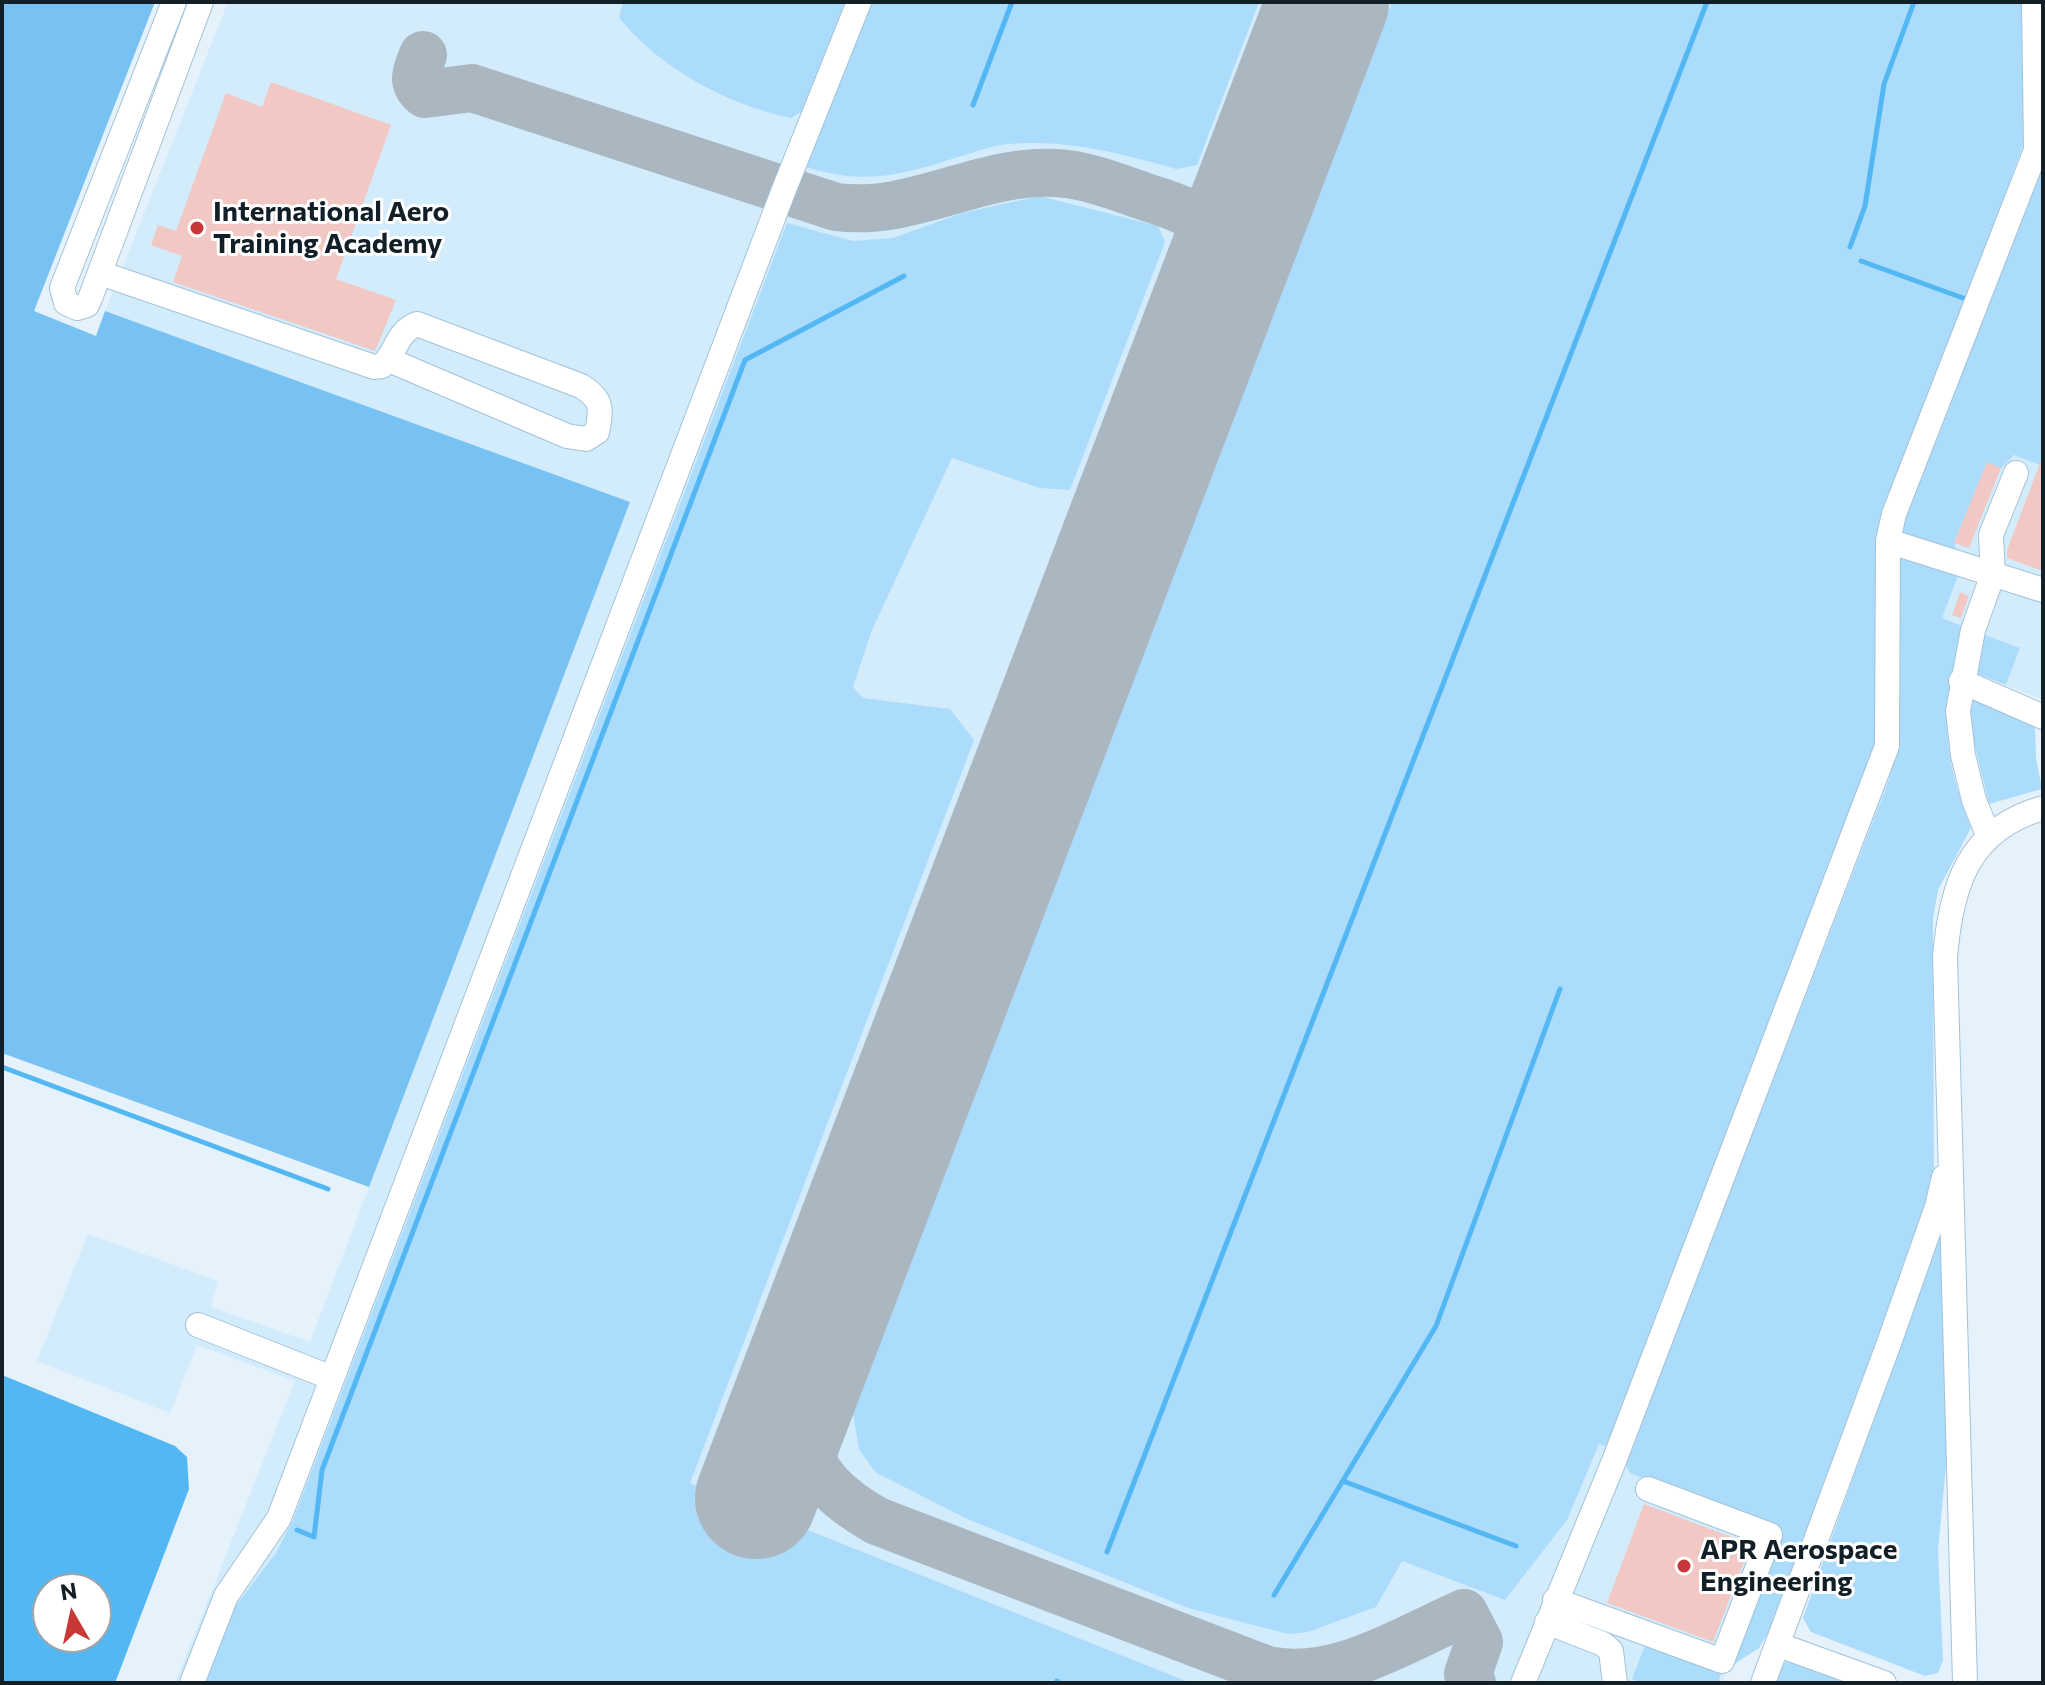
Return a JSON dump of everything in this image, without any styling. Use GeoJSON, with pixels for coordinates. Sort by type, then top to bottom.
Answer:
{"type":"FeatureCollection","features":[{"type":"Feature","properties":{"kind":"street"},"geometry":{"type":"LineString","coordinates":[[174,2],[62,288],[66,303],[77,308],[87,305],[100,273],[201,2]]}},
{"type":"Feature","properties":{"kind":"street"},"geometry":{"type":"LineString","coordinates":[[192,1683],[226,1596],[279,1518],[783,192],[859,2]]}},
{"type":"Feature","properties":{"kind":"street"},"geometry":{"type":"LineString","coordinates":[[1523,1683],[1614,1461],[1887,746],[1888,541],[1894,514],[2036,150],[2034,2]]}},
{"type":"Feature","properties":{"kind":"street"},"geometry":{"type":"LineString","coordinates":[[100,273],[363,365],[382,366],[389,360],[398,338],[407,328],[417,324],[581,386],[596,396],[602,407],[597,432],[586,439],[567,436],[389,360]]}},
{"type":"Feature","properties":{"kind":"street"},"geometry":{"type":"LineString","coordinates":[[1988,835],[1974,800],[1963,755],[1958,711],[1961,681],[1973,630],[1993,574],[1991,535],[2016,473]]}},
{"type":"Feature","properties":{"kind":"street"},"geometry":{"type":"LineString","coordinates":[[1888,541],[2043,590]]}},
{"type":"Feature","properties":{"kind":"street"},"geometry":{"type":"LineString","coordinates":[[1961,681],[2043,717]]}},
{"type":"Feature","properties":{"kind":"street"},"geometry":{"type":"LineString","coordinates":[[1961,1677],[1955,1219],[1948,1158],[1947,929],[1950,906],[1966,866],[1988,835],[2023,814],[2043,808]]}},
{"type":"Feature","properties":{"kind":"street"},"geometry":{"type":"LineString","coordinates":[[1764,1683],[1937,1207],[1948,1158]]}},
{"type":"Feature","properties":{"kind":"street"},"geometry":{"type":"LineString","coordinates":[[198,1325],[332,1378]]}},
{"type":"Feature","properties":{"kind":"street"},"geometry":{"type":"LineString","coordinates":[[1551,1611],[1722,1661],[1770,1535],[1648,1489]]}},
{"type":"Feature","properties":{"kind":"street"},"geometry":{"type":"LineString","coordinates":[[1551,1611],[1611,1651],[1615,1683]]}},
{"type":"Feature","properties":{"kind":"street"},"geometry":{"type":"LineString","coordinates":[[1779,1645],[1884,1683]]}},
{"type":"Feature","properties":{"kind":"shaded area"},"geometry":{"type":"Polygon","coordinates":[[[2,2],[155,2],[34,311],[96,336],[105,311],[630,502],[369,1187],[2,1053],[2,2]]]}},
{"type":"Feature","properties":{"kind":"shaded area"},"geometry":{"type":"Polygon","coordinates":[[[228,2],[2043,2],[2043,700],[2006,685],[2020,648],[1942,618],[1917,710],[1630,1473],[1781,1532],[1722,1683],[175,1683],[295,1381],[197,1345],[170,1413],[37,1361],[88,1234],[218,1281],[211,1307],[310,1342],[630,502],[105,311],[228,2]]]}},
{"type":"Feature","properties":{"kind":"shaded area"},"geometry":{"type":"Polygon","coordinates":[[[623,2],[848,2],[804,110],[791,118],[719,94],[675,68],[654,53],[619,18],[623,2]]]}},
{"type":"Feature","properties":{"kind":"shaded area"},"geometry":{"type":"Polygon","coordinates":[[[870,2],[1259,2],[1197,165],[1176,169],[1072,145],[1030,143],[995,146],[916,170],[881,176],[846,176],[806,167],[870,2]]]}},
{"type":"Feature","properties":{"kind":"shaded area"},"geometry":{"type":"Polygon","coordinates":[[[1392,2],[2024,2],[2026,131],[1889,502],[1877,744],[1606,1446],[1599,1444],[1567,1520],[1505,1600],[1402,1561],[1376,1607],[1308,1632],[1288,1634],[1188,1608],[967,1519],[875,1472],[859,1449],[853,1414],[1392,2]]]}},
{"type":"Feature","properties":{"kind":"shaded area"},"geometry":{"type":"Polygon","coordinates":[[[2043,158],[2043,466],[2014,455],[2001,468],[1987,463],[1954,542],[1961,568],[1942,618],[1965,627],[1951,680],[1947,728],[1954,775],[1971,828],[1938,890],[1933,918],[1934,1181],[1772,1627],[1759,1648],[1727,1669],[1780,1532],[1630,1473],[1625,1464],[1889,780],[1898,713],[1898,578],[1905,511],[2041,172],[2043,158]]]}},
{"type":"Feature","properties":{"kind":"shaded area"},"geometry":{"type":"Polygon","coordinates":[[[1040,196],[1158,226],[1165,242],[1070,490],[1040,488],[952,458],[872,630],[853,687],[863,698],[950,709],[974,740],[690,1483],[1191,1683],[204,1683],[234,1608],[276,1553],[293,1520],[787,223],[853,241],[893,238],[962,213],[1040,196]]]}},
{"type":"Feature","properties":{"kind":"shaded area"},"geometry":{"type":"Polygon","coordinates":[[[1983,634],[2020,648],[2006,685],[1975,673],[1983,634]]]}},
{"type":"Feature","properties":{"kind":"shaded area"},"geometry":{"type":"Polygon","coordinates":[[[1971,698],[2035,724],[2036,758],[2042,789],[1989,804],[1971,731],[1971,698]]]}},
{"type":"Feature","properties":{"kind":"shaded area"},"geometry":{"type":"Polygon","coordinates":[[[1943,1225],[1948,1445],[1938,1550],[1943,1660],[1938,1673],[1925,1676],[1811,1632],[1803,1618],[1943,1225]]]}},
{"type":"Feature","properties":{"kind":"shaded area"},"geometry":{"type":"Polygon","coordinates":[[[2,1375],[175,1446],[187,1457],[189,1489],[115,1683],[2,1683],[2,1375]]]}},
{"type":"Feature","properties":{"kind":"shaded area"},"geometry":{"type":"Polygon","coordinates":[[[1646,1643],[1722,1671],[1718,1683],[1642,1683],[1632,1679],[1646,1643]]]}},
{"type":"Feature","properties":{"kind":"shaded area"},"geometry":{"type":"Polygon","coordinates":[[[1790,1661],[1846,1683],[1776,1683],[1782,1663],[1790,1661]]]}},
{"type":"Feature","properties":{"kind":"building"},"geometry":{"type":"Polygon","coordinates":[[[271,82],[391,125],[336,279],[396,300],[375,351],[173,282],[182,256],[151,245],[158,225],[176,231],[226,93],[262,107],[271,82]]]}},
{"type":"Feature","properties":{"kind":"building"},"geometry":{"type":"Polygon","coordinates":[[[2042,458],[2043,571],[2007,558],[2007,550],[2042,458]]]}},
{"type":"Feature","properties":{"kind":"building"},"geometry":{"type":"Polygon","coordinates":[[[1987,462],[2001,468],[1969,548],[1954,543],[1987,462]]]}},
{"type":"Feature","properties":{"kind":"building"},"geometry":{"type":"Polygon","coordinates":[[[1960,592],[1969,596],[1961,618],[1952,615],[1960,592]]]}},
{"type":"Feature","properties":{"kind":"building","name":"APR Aerospace Engineering"},"geometry":{"type":"Polygon","coordinates":[[[1644,1504],[1742,1541],[1741,1546],[1749,1549],[1713,1642],[1607,1603],[1644,1504]]]}},
{"type":"Feature","properties":{"kind":"waterway"},"geometry":{"type":"LineString","coordinates":[[973,105],[1012,2]]}},
{"type":"Feature","properties":{"kind":"waterway"},"geometry":{"type":"LineString","coordinates":[[1107,1552],[1707,2]]}},
{"type":"Feature","properties":{"kind":"waterway"},"geometry":{"type":"LineString","coordinates":[[1850,247],[1865,206],[1884,84],[1914,2]]}},
{"type":"Feature","properties":{"kind":"waterway"},"geometry":{"type":"LineString","coordinates":[[1861,261],[1963,298]]}},
{"type":"Feature","properties":{"kind":"waterway"},"geometry":{"type":"LineString","coordinates":[[297,1530],[314,1537],[322,1470],[745,360],[904,276]]}},
{"type":"Feature","properties":{"kind":"waterway"},"geometry":{"type":"LineString","coordinates":[[1274,1595],[1436,1326],[1560,989]]}},
{"type":"Feature","properties":{"kind":"waterway"},"geometry":{"type":"LineString","coordinates":[[2,1067],[328,1189]]}},
{"type":"Feature","properties":{"kind":"waterway"},"geometry":{"type":"LineString","coordinates":[[1343,1481],[1516,1546]]}},
{"type":"Feature","properties":{"kind":"taxiway"},"geometry":{"type":"LineString","coordinates":[[423,55],[416,81],[425,94],[472,88],[836,207],[893,205],[1029,173],[1069,174],[1093,179],[1170,205],[1196,218],[1205,226],[1216,248],[1219,283]]}},
{"type":"Feature","properties":{"kind":"taxiway"},"geometry":{"type":"LineString","coordinates":[[1189,211],[1221,210],[1238,200],[1260,178]]}},
{"type":"Feature","properties":{"kind":"taxiway"},"geometry":{"type":"LineString","coordinates":[[819,1335],[807,1394],[804,1420],[806,1442],[814,1463],[827,1483],[848,1502],[877,1521],[1301,1683]]}},
{"type":"Feature","properties":{"kind":"taxiway"},"geometry":{"type":"LineString","coordinates":[[1273,1671],[1298,1673],[1347,1664],[1395,1646],[1464,1613],[1479,1642],[1468,1674],[1472,1683]]}},
{"type":"Feature","properties":{"kind":"runway"},"geometry":{"type":"LineString","coordinates":[[756,1498],[1328,2]]}},
{"type":"Feature","properties":{"kind":"place","name":"International Aero Training Academy"},"geometry":{"type":"Point","coordinates":[197,228]}},
{"type":"Feature","properties":{"kind":"place","name":"APR Aerospace Engineering"},"geometry":{"type":"Point","coordinates":[1684,1566]}}]}
